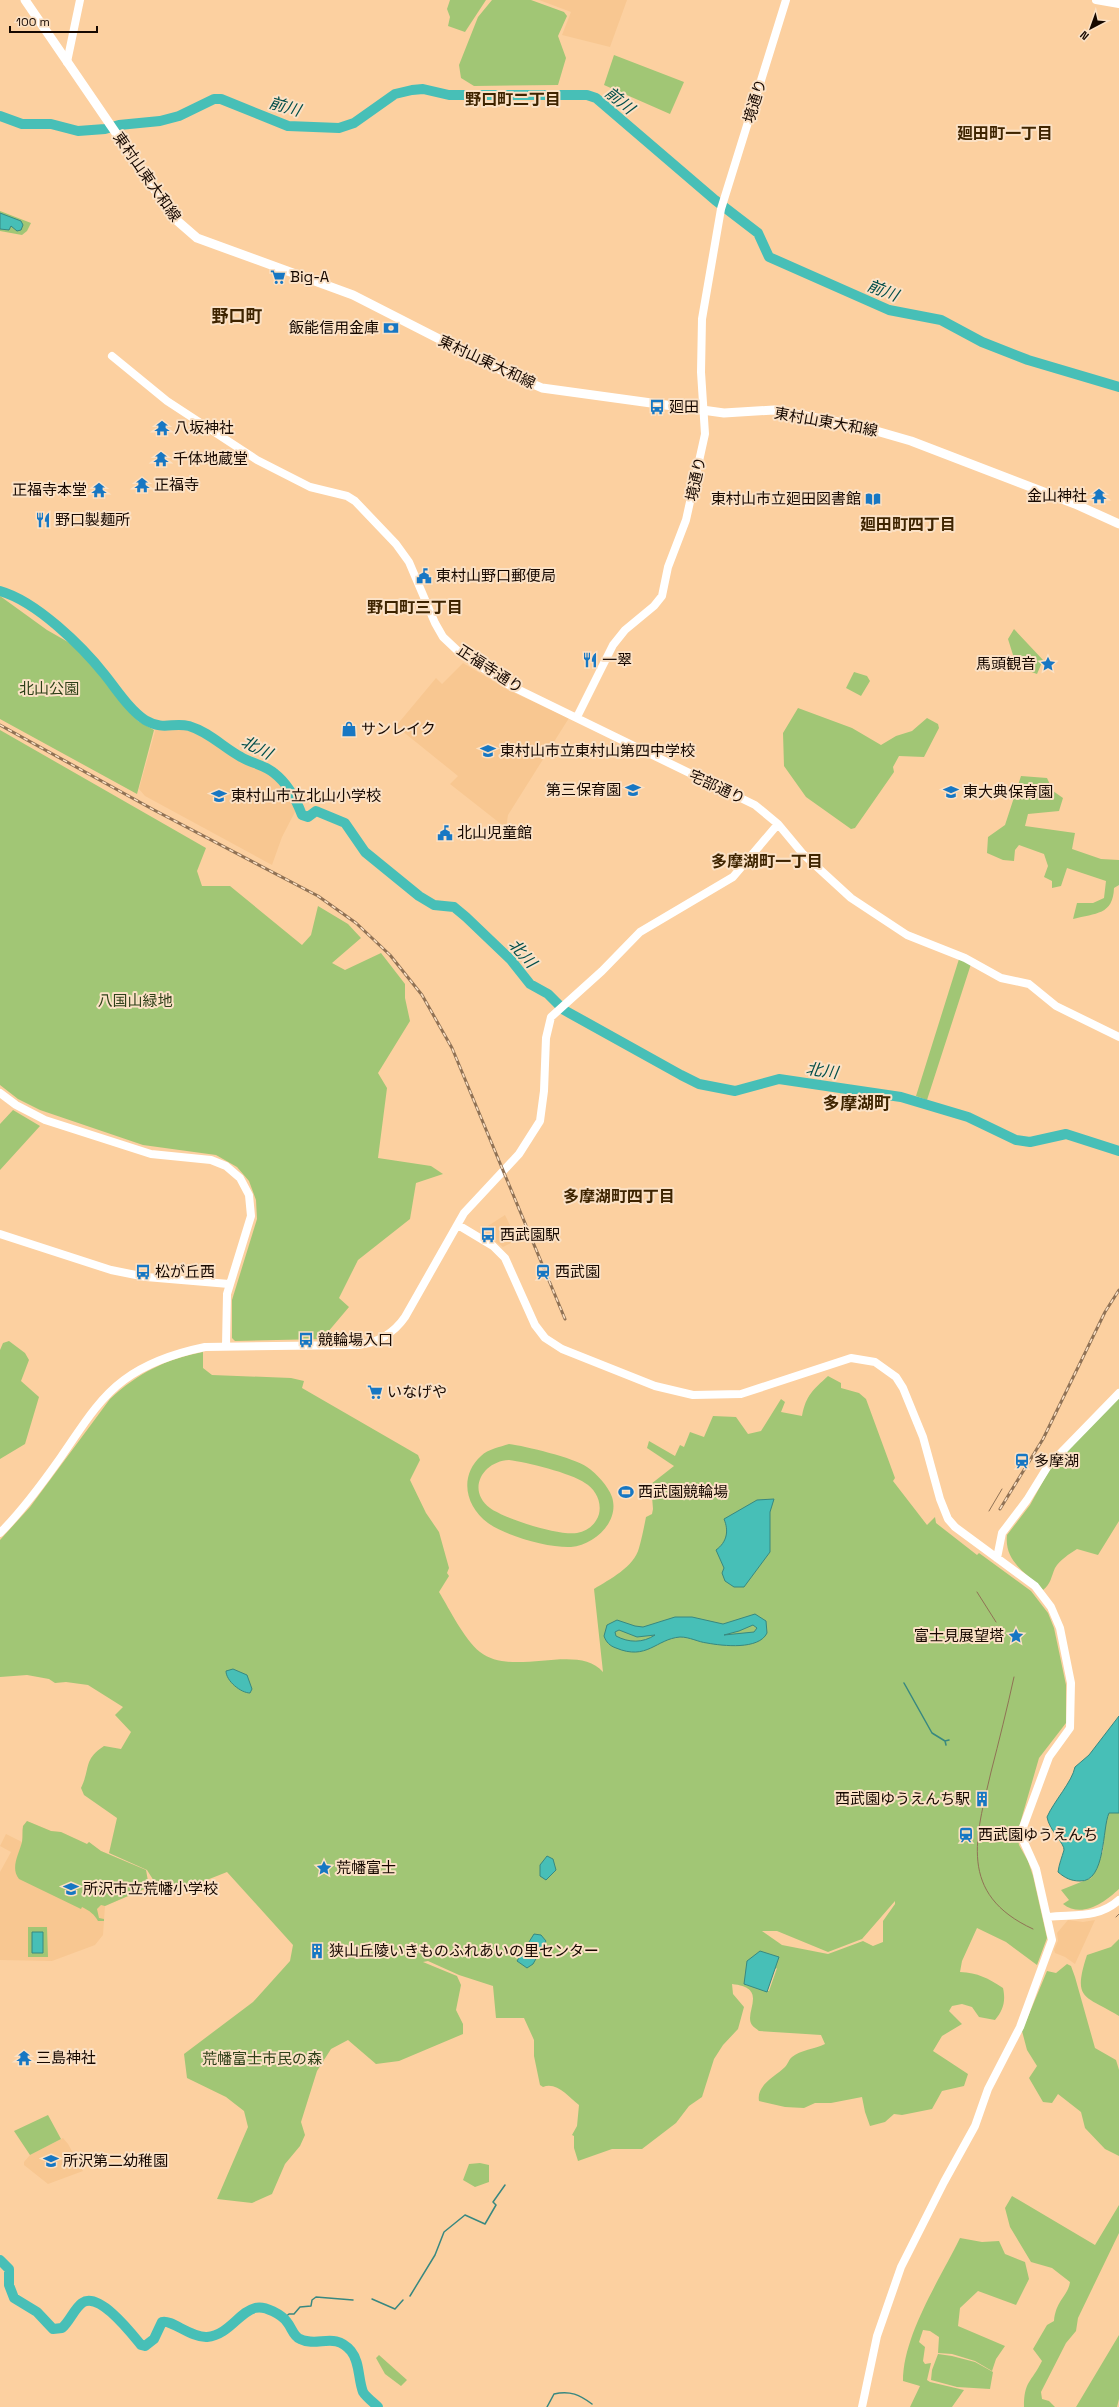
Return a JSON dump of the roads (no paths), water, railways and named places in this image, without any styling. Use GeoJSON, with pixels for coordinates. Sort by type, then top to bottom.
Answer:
{"type":"FeatureCollection","features":[{"type":"Feature","properties":{"kind":"main road","name":"東村山東大和線"},"geometry":{"type":"LineString","coordinates":[[25,0],[174,218],[197,238],[353,295],[494,368],[542,388],[733,414],[774,410],[879,430],[1011,479],[1119,524]]}},
{"type":"Feature","properties":{"kind":"street"},"geometry":{"type":"LineString","coordinates":[[67,62],[80,0]]}},
{"type":"Feature","properties":{"kind":"street","name":"境通り"},"geometry":{"type":"LineString","coordinates":[[577,716],[613,645],[625,630],[654,606],[662,596],[668,567],[686,520],[696,479],[704,434],[701,372],[702,319],[722,206],[786,0]]}},
{"type":"Feature","properties":{"kind":"street"},"geometry":{"type":"LineString","coordinates":[[1096,0],[1119,4]]}},
{"type":"Feature","properties":{"kind":"street","name":"正福寺通り"},"geometry":{"type":"LineString","coordinates":[[112,356],[167,400],[257,460],[310,487],[347,496],[355,501],[396,544],[410,562],[431,615],[449,642],[460,653],[506,684],[577,716]]}},
{"type":"Feature","properties":{"kind":"street","name":"宅部通り"},"geometry":{"type":"LineString","coordinates":[[577,716],[747,801],[778,824],[802,854],[836,886],[851,898],[916,940],[965,958],[1001,978],[1029,984],[1056,1006],[1119,1037]]}},
{"type":"Feature","properties":{"kind":"street"},"geometry":{"type":"LineString","coordinates":[[0,1533],[34,1495],[93,1411],[123,1381],[146,1366],[183,1352],[205,1347],[358,1345],[371,1342],[387,1335],[402,1320],[471,1205],[519,1154],[540,1121],[544,1091],[547,1029],[551,1017],[602,972],[640,932],[737,873],[778,824]]}},
{"type":"Feature","properties":{"kind":"street"},"geometry":{"type":"LineString","coordinates":[[0,1093],[16,1105],[45,1120],[150,1154],[211,1160],[226,1166],[240,1178],[249,1194],[251,1216],[229,1284],[225,1306],[226,1346]]}},
{"type":"Feature","properties":{"kind":"street"},"geometry":{"type":"LineString","coordinates":[[458,1225],[493,1246],[505,1258],[535,1325],[545,1338],[562,1349],[668,1390],[705,1396],[741,1394],[842,1360],[863,1358],[881,1364],[896,1377],[903,1388],[923,1437],[946,1515],[955,1527],[1035,1586],[1051,1607],[1060,1628],[1071,1683],[1070,1728],[1049,1757],[1022,1830],[1023,1840],[1036,1869],[1052,1940],[1020,2027],[988,2089],[975,2126],[912,2243],[897,2276],[877,2336],[862,2407]]}},
{"type":"Feature","properties":{"kind":"street"},"geometry":{"type":"LineString","coordinates":[[0,1234],[116,1271],[154,1278],[229,1284]]}},
{"type":"Feature","properties":{"kind":"street"},"geometry":{"type":"LineString","coordinates":[[997,1558],[1002,1533],[1027,1500],[1048,1466],[1119,1393]]}},
{"type":"Feature","properties":{"kind":"street"},"geometry":{"type":"LineString","coordinates":[[1048,1917],[1091,1915],[1105,1910],[1119,1900]]}},
{"type":"Feature","properties":{"kind":"water"},"geometry":{"type":"Polygon","coordinates":[[[0,213],[21,221],[23,225],[21,230],[17,231],[11,226],[9,230],[0,229],[0,213]]]}},
{"type":"Feature","properties":{"kind":"water"},"geometry":{"type":"Polygon","coordinates":[[[774,1499],[770,1512],[770,1552],[744,1587],[734,1587],[725,1581],[722,1573],[724,1568],[716,1550],[725,1540],[727,1532],[724,1519],[757,1500],[774,1499]]]}},
{"type":"Feature","properties":{"kind":"water"},"geometry":{"type":"Polygon","coordinates":[[[755,1614],[766,1621],[767,1633],[763,1638],[756,1642],[740,1646],[722,1645],[680,1637],[664,1641],[644,1651],[636,1652],[627,1651],[610,1645],[604,1636],[607,1625],[617,1620],[643,1627],[675,1617],[692,1617],[723,1624],[755,1614]],[[753,1625],[724,1635],[754,1632],[757,1628],[753,1625]],[[619,1630],[615,1632],[616,1636],[631,1641],[646,1640],[655,1635],[637,1637],[619,1630]]]}},
{"type":"Feature","properties":{"kind":"water"},"geometry":{"type":"Polygon","coordinates":[[[233,1669],[247,1675],[252,1689],[250,1693],[238,1689],[228,1679],[226,1671],[233,1669]]]}},
{"type":"Feature","properties":{"kind":"water"},"geometry":{"type":"Polygon","coordinates":[[[1119,1716],[1119,1813],[1109,1813],[1102,1853],[1095,1873],[1088,1879],[1080,1881],[1071,1880],[1058,1872],[1064,1847],[1048,1822],[1047,1817],[1067,1785],[1075,1767],[1089,1755],[1119,1716]]]}},
{"type":"Feature","properties":{"kind":"water"},"geometry":{"type":"Polygon","coordinates":[[[547,1856],[553,1859],[556,1870],[546,1880],[540,1876],[540,1865],[547,1856]]]}},
{"type":"Feature","properties":{"kind":"water"},"geometry":{"type":"Polygon","coordinates":[[[32,1932],[43,1932],[43,1953],[32,1953],[32,1932]]]}},
{"type":"Feature","properties":{"kind":"water"},"geometry":{"type":"Polygon","coordinates":[[[534,1934],[541,1935],[546,1941],[533,1964],[527,1968],[517,1961],[534,1934]]]}},
{"type":"Feature","properties":{"kind":"water"},"geometry":{"type":"Polygon","coordinates":[[[760,1951],[779,1957],[767,1992],[744,1984],[747,1961],[760,1951]]]}},
{"type":"Feature","properties":{"kind":"waterway","name":"前川"},"geometry":{"type":"LineString","coordinates":[[0,116],[22,124],[51,124],[78,131],[105,129],[119,125],[160,121],[179,116],[214,99],[221,99],[288,126],[339,128],[354,123],[395,94],[412,90],[423,89],[449,95],[587,95],[596,98],[715,200],[758,233],[769,257],[889,310],[941,320],[982,342],[1028,360],[1119,387]]}},
{"type":"Feature","properties":{"kind":"waterway","name":"北川"},"geometry":{"type":"LineString","coordinates":[[0,591],[14,596],[28,604],[43,614],[71,638],[95,663],[128,705],[139,716],[158,725],[189,726],[210,736],[241,757],[270,770],[287,786],[302,815],[308,817],[316,811],[345,823],[365,852],[419,896],[434,905],[454,907],[511,960],[530,984],[548,994],[564,1010],[681,1075],[699,1084],[735,1091],[779,1079],[901,1097],[968,1117],[1016,1140],[1030,1142],[1066,1134],[1119,1151]]}},
{"type":"Feature","properties":{"kind":"waterway"},"geometry":{"type":"LineString","coordinates":[[904,1683],[932,1733],[945,1741],[949,1740]]}},
{"type":"Feature","properties":{"kind":"waterway"},"geometry":{"type":"LineString","coordinates":[[945,1741],[946,1745]]}},
{"type":"Feature","properties":{"kind":"waterway"},"geometry":{"type":"LineString","coordinates":[[410,2296],[435,2255],[444,2232],[465,2215],[485,2224],[496,2205],[493,2202],[505,2185]]}},
{"type":"Feature","properties":{"kind":"waterway"},"geometry":{"type":"LineString","coordinates":[[0,2260],[9,2269],[9,2285],[14,2298],[37,2312],[53,2329],[62,2328],[79,2306],[82,2303],[89,2301],[106,2308],[123,2324],[141,2345],[145,2346],[154,2339],[162,2322],[171,2323],[194,2335],[207,2337],[222,2332],[249,2310],[259,2307],[268,2309],[285,2319],[294,2334],[300,2339],[313,2342],[332,2341],[345,2345],[354,2355],[356,2360],[363,2392],[378,2407]]}},
{"type":"Feature","properties":{"kind":"waterway"},"geometry":{"type":"LineString","coordinates":[[284,2318],[289,2314],[294,2314],[300,2307],[311,2306],[312,2300],[316,2297],[353,2300]]}},
{"type":"Feature","properties":{"kind":"waterway"},"geometry":{"type":"LineString","coordinates":[[372,2299],[395,2309],[403,2300]]}},
{"type":"Feature","properties":{"kind":"waterway"},"geometry":{"type":"LineString","coordinates":[[547,2407],[554,2394],[560,2393],[574,2394],[592,2404]]}},
{"type":"Feature","properties":{"kind":"tram line"},"geometry":{"type":"LineString","coordinates":[[989,1511],[1002,1489]]}},
{"type":"Feature","properties":{"kind":"tram line"},"geometry":{"type":"LineString","coordinates":[[977,1592],[996,1622]]}},
{"type":"Feature","properties":{"kind":"tram line"},"geometry":{"type":"LineString","coordinates":[[1014,1677],[981,1819],[978,1841],[978,1862],[982,1881],[992,1899],[1009,1915],[1033,1929]]}},
{"type":"Feature","properties":{"kind":"tram line"},"geometry":{"type":"LineString","coordinates":[[1116,1917],[1119,1914]]}},
{"type":"Feature","properties":{"kind":"railway"},"geometry":{"type":"LineString","coordinates":[[0,725],[154,810],[318,896],[356,923],[390,955],[422,995],[452,1048],[565,1319]]}},
{"type":"Feature","properties":{"kind":"railway"},"geometry":{"type":"LineString","coordinates":[[1000,1509],[1043,1439],[1105,1312],[1119,1290]]}},
{"type":"Feature","properties":{"kind":"place","name":"Big-A"},"geometry":{"type":"Point","coordinates":[278,277]}},
{"type":"Feature","properties":{"kind":"place","name":"飯能信用金庫"},"geometry":{"type":"Point","coordinates":[391,328]}},
{"type":"Feature","properties":{"kind":"place","name":"廻田"},"geometry":{"type":"Point","coordinates":[657,407]}},
{"type":"Feature","properties":{"kind":"place","name":"八坂神社"},"geometry":{"type":"Point","coordinates":[162,428]}},
{"type":"Feature","properties":{"kind":"place","name":"千体地蔵堂"},"geometry":{"type":"Point","coordinates":[161,459]}},
{"type":"Feature","properties":{"kind":"place","name":"正福寺"},"geometry":{"type":"Point","coordinates":[142,485]}},
{"type":"Feature","properties":{"kind":"place","name":"正福寺本堂"},"geometry":{"type":"Point","coordinates":[99,490]}},
{"type":"Feature","properties":{"kind":"place","name":"金山神社"},"geometry":{"type":"Point","coordinates":[1099,496]}},
{"type":"Feature","properties":{"kind":"place","name":"東村山市立廻田図書館"},"geometry":{"type":"Point","coordinates":[873,499]}},
{"type":"Feature","properties":{"kind":"place","name":"野口製麺所"},"geometry":{"type":"Point","coordinates":[43,520]}},
{"type":"Feature","properties":{"kind":"place","name":"東村山野口郵便局"},"geometry":{"type":"Point","coordinates":[424,576]}},
{"type":"Feature","properties":{"kind":"place","name":"一翠"},"geometry":{"type":"Point","coordinates":[590,660]}},
{"type":"Feature","properties":{"kind":"place","name":"馬頭観音"},"geometry":{"type":"Point","coordinates":[1048,664]}},
{"type":"Feature","properties":{"kind":"place","name":"サンレイク"},"geometry":{"type":"Point","coordinates":[349,729]}},
{"type":"Feature","properties":{"kind":"place","name":"東村山市立東村山第四中学校"},"geometry":{"type":"Point","coordinates":[488,751]}},
{"type":"Feature","properties":{"kind":"place","name":"第三保育園"},"geometry":{"type":"Point","coordinates":[633,790]}},
{"type":"Feature","properties":{"kind":"place","name":"東大典保育園"},"geometry":{"type":"Point","coordinates":[951,792]}},
{"type":"Feature","properties":{"kind":"place","name":"東村山市立北山小学校"},"geometry":{"type":"Point","coordinates":[219,796]}},
{"type":"Feature","properties":{"kind":"place","name":"北山児童館"},"geometry":{"type":"Point","coordinates":[445,833]}},
{"type":"Feature","properties":{"kind":"place","name":"西武園駅"},"geometry":{"type":"Point","coordinates":[488,1235]}},
{"type":"Feature","properties":{"kind":"place","name":"松が丘西"},"geometry":{"type":"Point","coordinates":[143,1272]}},
{"type":"Feature","properties":{"kind":"place","name":"西武園"},"geometry":{"type":"Point","coordinates":[543,1272]}},
{"type":"Feature","properties":{"kind":"place","name":"競輪場入口"},"geometry":{"type":"Point","coordinates":[306,1340]}},
{"type":"Feature","properties":{"kind":"place","name":"いなげや"},"geometry":{"type":"Point","coordinates":[375,1392]}},
{"type":"Feature","properties":{"kind":"place","name":"多摩湖"},"geometry":{"type":"Point","coordinates":[1022,1461]}},
{"type":"Feature","properties":{"kind":"place","name":"西武園競輪場"},"geometry":{"type":"Point","coordinates":[626,1492]}},
{"type":"Feature","properties":{"kind":"place","name":"富士見展望塔"},"geometry":{"type":"Point","coordinates":[1016,1636]}},
{"type":"Feature","properties":{"kind":"place","name":"西武園ゆうえんち駅"},"geometry":{"type":"Point","coordinates":[982,1799]}},
{"type":"Feature","properties":{"kind":"place","name":"西武園ゆうえんち"},"geometry":{"type":"Point","coordinates":[966,1835]}},
{"type":"Feature","properties":{"kind":"place","name":"荒幡富士"},"geometry":{"type":"Point","coordinates":[324,1868]}},
{"type":"Feature","properties":{"kind":"place","name":"所沢市立荒幡小学校"},"geometry":{"type":"Point","coordinates":[71,1889]}},
{"type":"Feature","properties":{"kind":"place","name":"狭山丘陵いきものふれあいの里センター"},"geometry":{"type":"Point","coordinates":[317,1951]}},
{"type":"Feature","properties":{"kind":"place","name":"三島神社"},"geometry":{"type":"Point","coordinates":[24,2058]}},
{"type":"Feature","properties":{"kind":"place","name":"所沢第二幼稚園"},"geometry":{"type":"Point","coordinates":[51,2161]}},
{"type":"Feature","properties":{"kind":"district","name":"野口町二丁目"},"geometry":{"type":"Point","coordinates":[513,99]}},
{"type":"Feature","properties":{"kind":"district","name":"廻田町一丁目"},"geometry":{"type":"Point","coordinates":[1005,133]}},
{"type":"Feature","properties":{"kind":"district","name":"野口町"},"geometry":{"type":"Point","coordinates":[237,316]}},
{"type":"Feature","properties":{"kind":"district","name":"廻田町四丁目"},"geometry":{"type":"Point","coordinates":[908,524]}},
{"type":"Feature","properties":{"kind":"district","name":"野口町三丁目"},"geometry":{"type":"Point","coordinates":[415,607]}},
{"type":"Feature","properties":{"kind":"district","name":"多摩湖町一丁目"},"geometry":{"type":"Point","coordinates":[767,861]}},
{"type":"Feature","properties":{"kind":"district","name":"多摩湖町"},"geometry":{"type":"Point","coordinates":[857,1103]}},
{"type":"Feature","properties":{"kind":"district","name":"多摩湖町四丁目"},"geometry":{"type":"Point","coordinates":[619,1196]}},
{"type":"Feature","properties":{"kind":"park label","name":"北山公園"},"geometry":{"type":"Point","coordinates":[49,689]}},
{"type":"Feature","properties":{"kind":"park label","name":"八国山緑地"},"geometry":{"type":"Point","coordinates":[135,1001]}},
{"type":"Feature","properties":{"kind":"park label","name":"荒幡富士市民の森"},"geometry":{"type":"Point","coordinates":[262,2059]}}]}
